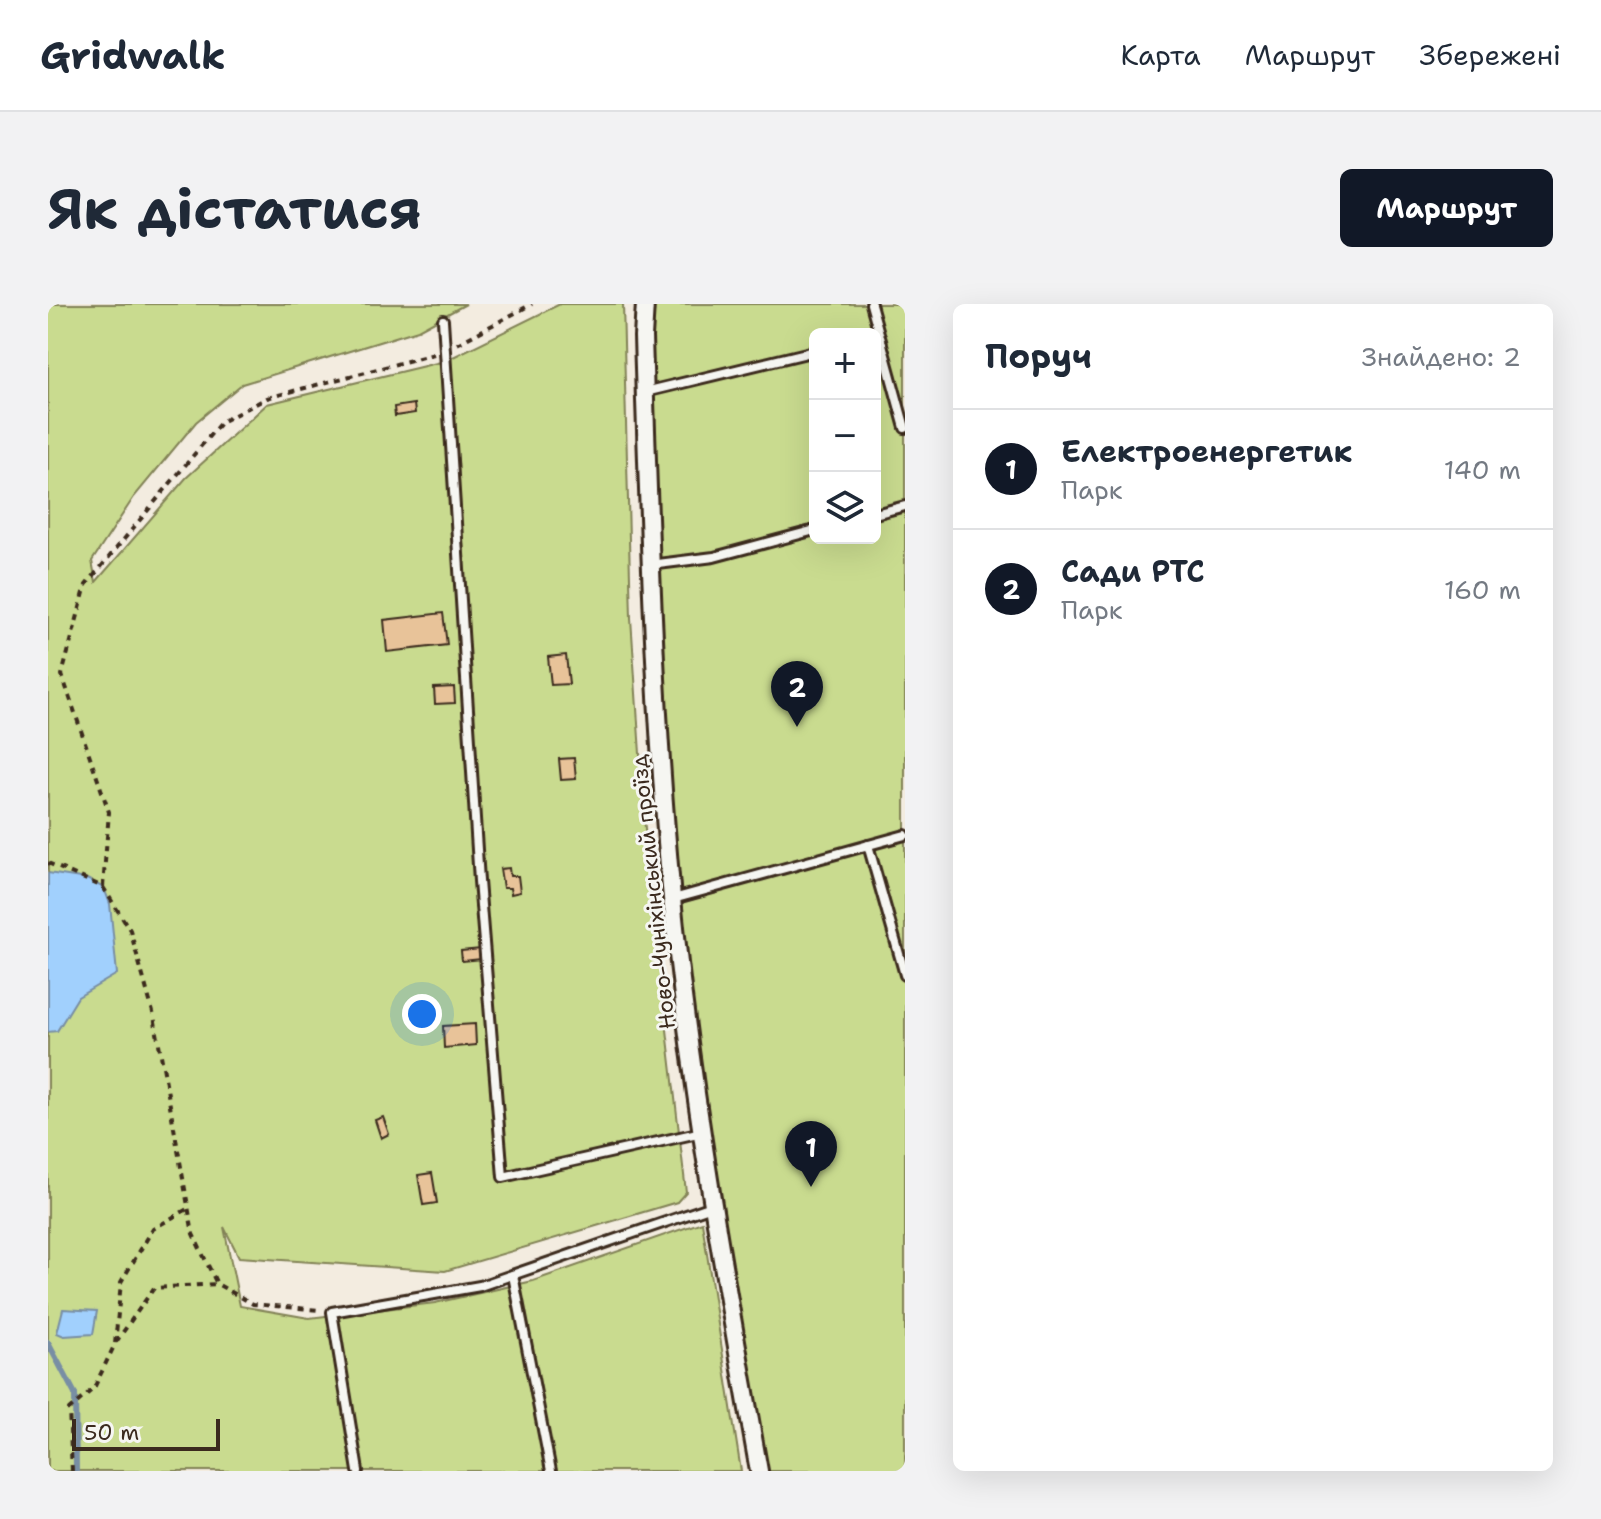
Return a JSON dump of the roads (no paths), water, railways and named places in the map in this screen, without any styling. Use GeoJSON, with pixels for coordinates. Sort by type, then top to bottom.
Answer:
{"type":"FeatureCollection","features":[{"type":"Feature","properties":{"kind":"street","name":"Ново-Чуніхінський проїзд"},"geometry":{"type":"LineString","coordinates":[[645,304],[644,392],[652,636],[672,899],[712,1206],[759,1471]]}},
{"type":"Feature","properties":{"kind":"lane"},"geometry":{"type":"LineString","coordinates":[[871,304],[876,328]]}},
{"type":"Feature","properties":{"kind":"lane"},"geometry":{"type":"LineString","coordinates":[[443,320],[479,881],[503,1177],[702,1132]]}},
{"type":"Feature","properties":{"kind":"lane"},"geometry":{"type":"LineString","coordinates":[[881,347],[905,428]]}},
{"type":"Feature","properties":{"kind":"lane"},"geometry":{"type":"LineString","coordinates":[[644,392],[809,352]]}},
{"type":"Feature","properties":{"kind":"lane"},"geometry":{"type":"LineString","coordinates":[[881,512],[905,506]]}},
{"type":"Feature","properties":{"kind":"lane"},"geometry":{"type":"LineString","coordinates":[[650,565],[714,557],[809,532]]}},
{"type":"Feature","properties":{"kind":"lane"},"geometry":{"type":"LineString","coordinates":[[672,899],[905,835]]}},
{"type":"Feature","properties":{"kind":"lane"},"geometry":{"type":"LineString","coordinates":[[868,845],[905,975]]}},
{"type":"Feature","properties":{"kind":"lane"},"geometry":{"type":"LineString","coordinates":[[358,1471],[332,1312],[480,1286],[712,1206]]}},
{"type":"Feature","properties":{"kind":"lane"},"geometry":{"type":"LineString","coordinates":[[513,1275],[551,1471]]}},
{"type":"Feature","properties":{"kind":"water"},"geometry":{"type":"Polygon","coordinates":[[[48,873],[87,879],[104,888],[110,904],[117,974],[78,997],[57,1031],[48,1032],[48,873]]]}},
{"type":"Feature","properties":{"kind":"water"},"geometry":{"type":"Polygon","coordinates":[[[63,1309],[97,1311],[93,1334],[64,1336],[57,1333],[63,1309]]]}},
{"type":"Feature","properties":{"kind":"waterway"},"geometry":{"type":"LineString","coordinates":[[48,1343],[75,1394],[76,1471]]}},
{"type":"Feature","properties":{"kind":"place","name":"Сади РТС"},"geometry":{"type":"Point","coordinates":[797,727]}},
{"type":"Feature","properties":{"kind":"place","name":"Електроенергетик"},"geometry":{"type":"Point","coordinates":[811,1187]}}]}
